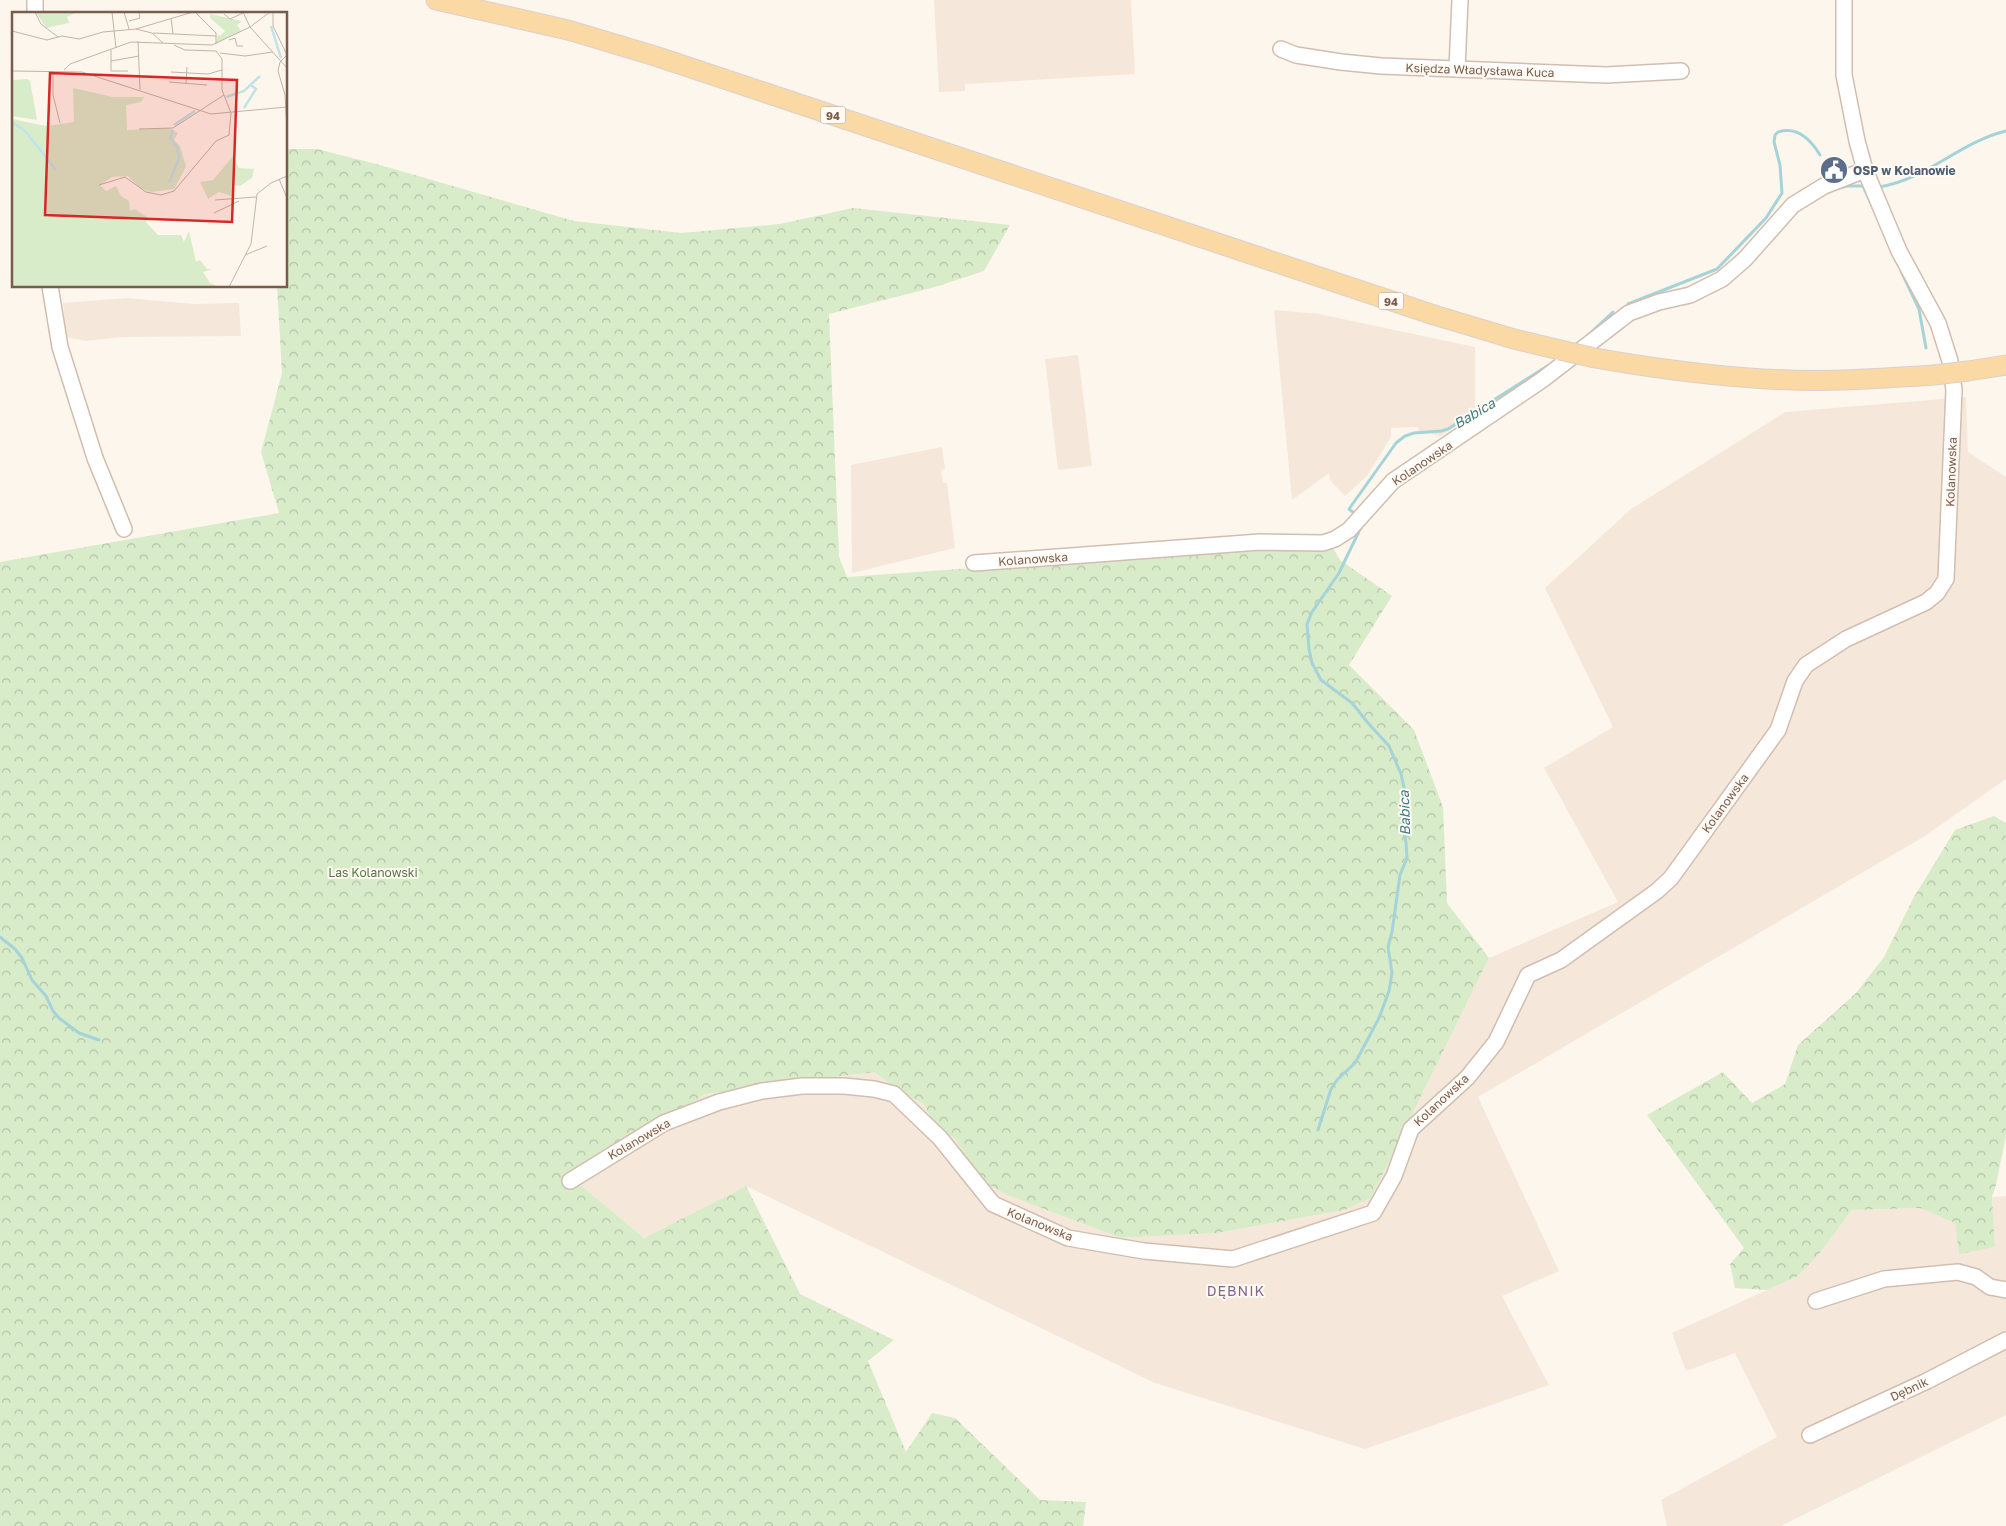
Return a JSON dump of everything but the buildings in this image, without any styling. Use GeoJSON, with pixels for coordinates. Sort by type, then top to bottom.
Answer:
{"type":"FeatureCollection","features":[{"type":"Feature","properties":{"kind":"main road","name":"94"},"geometry":{"type":"LineString","coordinates":[[436,0],[559,28],[655,56],[1434,315],[1514,339],[1594,358],[1643,366],[1736,376],[1840,380],[1934,374],[2006,365]]}},
{"type":"Feature","properties":{"kind":"street"},"geometry":{"type":"LineString","coordinates":[[1457,69],[1460,0]]}},
{"type":"Feature","properties":{"kind":"street","name":"Kolanowska"},"geometry":{"type":"LineString","coordinates":[[570,1181],[664,1122],[719,1102],[762,1091],[802,1086],[844,1086],[874,1089],[894,1094],[940,1138],[993,1204],[1068,1238],[1144,1251],[1233,1259],[1373,1213],[1394,1176],[1411,1128],[1467,1078],[1496,1042],[1528,975],[1561,960],[1657,891],[1671,878],[1778,730],[1795,681],[1806,665],[1846,639],[1926,602],[1936,593],[1946,579],[1954,390],[1950,361],[1938,323],[1899,251],[1865,170],[1857,141],[1844,75],[1844,0]]}},
{"type":"Feature","properties":{"kind":"street","name":"Księdza Władysława Kuca"},"geometry":{"type":"LineString","coordinates":[[1281,49],[1296,55],[1340,62],[1457,69],[1606,75],[1680,71]]}},
{"type":"Feature","properties":{"kind":"street","name":"Kolanowska"},"geometry":{"type":"LineString","coordinates":[[974,563],[1250,543],[1317,543],[1335,540],[1349,530],[1393,481],[1542,380],[1629,313],[1658,302],[1690,294],[1722,279],[1745,259],[1793,205],[1824,186],[1865,170]]}},
{"type":"Feature","properties":{"kind":"street"},"geometry":{"type":"LineString","coordinates":[[50,288],[63,356],[95,458],[124,529]]}},
{"type":"Feature","properties":{"kind":"street"},"geometry":{"type":"LineString","coordinates":[[1816,1300],[1884,1279],[1958,1272],[1976,1277],[1990,1287],[2006,1290]]}},
{"type":"Feature","properties":{"kind":"street","name":"Dębnik"},"geometry":{"type":"LineString","coordinates":[[1810,1435],[1927,1380],[2006,1340]]}},
{"type":"Feature","properties":{"kind":"shaded area"},"geometry":{"type":"Polygon","coordinates":[[[934,0],[1131,0],[1135,74],[965,84],[965,91],[939,92],[934,0]]]}},
{"type":"Feature","properties":{"kind":"shaded area"},"geometry":{"type":"Polygon","coordinates":[[[127,298],[193,304],[239,303],[241,336],[123,337],[86,341],[66,337],[63,303],[127,298]]]}},
{"type":"Feature","properties":{"kind":"shaded area"},"geometry":{"type":"Polygon","coordinates":[[[1274,310],[1319,314],[1475,347],[1475,415],[1440,436],[1419,431],[1418,427],[1391,428],[1391,437],[1367,476],[1345,496],[1330,480],[1329,473],[1292,500],[1274,310]]]}},
{"type":"Feature","properties":{"kind":"shaded area"},"geometry":{"type":"Polygon","coordinates":[[[1078,355],[1092,466],[1058,470],[1045,359],[1078,355]]]}},
{"type":"Feature","properties":{"kind":"shaded area"},"geometry":{"type":"Polygon","coordinates":[[[1966,397],[1968,452],[2006,477],[2006,779],[1925,836],[1478,1097],[1559,1271],[1502,1296],[1549,1385],[1365,1449],[1155,1383],[746,1186],[644,1238],[576,1181],[705,1094],[874,1072],[904,1094],[924,1104],[935,1128],[955,1138],[976,1178],[1007,1195],[1121,1238],[1217,1233],[1344,1210],[1371,1198],[1489,958],[1618,902],[1544,768],[1613,727],[1545,588],[1631,509],[1785,412],[1966,397]]]}},
{"type":"Feature","properties":{"kind":"shaded area"},"geometry":{"type":"Polygon","coordinates":[[[942,447],[945,469],[941,470],[943,483],[947,483],[955,548],[852,573],[851,465],[942,447]]]}},
{"type":"Feature","properties":{"kind":"shaded area"},"geometry":{"type":"Polygon","coordinates":[[[2006,1196],[2006,1415],[1781,1526],[1667,1526],[1661,1500],[1777,1437],[1735,1353],[1686,1371],[1672,1333],[1798,1276],[1819,1254],[1852,1210],[1920,1208],[1955,1223],[1959,1253],[1995,1247],[1992,1197],[2006,1196]]]}},
{"type":"Feature","properties":{"kind":"green space","name":"Las Kolanowski"},"geometry":{"type":"Polygon","coordinates":[[[288,149],[317,149],[380,165],[574,221],[682,233],[780,224],[853,208],[1010,225],[984,271],[935,287],[829,314],[839,557],[847,577],[1290,545],[1333,548],[1340,560],[1392,596],[1349,665],[1414,730],[1443,807],[1447,903],[1489,958],[1371,1198],[1344,1210],[1217,1233],[1121,1238],[1007,1195],[976,1178],[955,1138],[935,1128],[924,1104],[904,1094],[874,1072],[705,1094],[576,1181],[644,1238],[746,1186],[800,1294],[894,1340],[868,1361],[906,1452],[932,1413],[955,1418],[1040,1500],[1086,1502],[1083,1526],[0,1526],[0,562],[279,513],[261,452],[282,373],[277,288],[288,288],[288,149]]]}},
{"type":"Feature","properties":{"kind":"green space"},"geometry":{"type":"Polygon","coordinates":[[[1994,816],[2006,823],[2006,1135],[1992,1197],[1995,1247],[1959,1254],[1955,1223],[1920,1208],[1852,1210],[1819,1254],[1798,1276],[1767,1290],[1735,1288],[1730,1264],[1744,1248],[1647,1115],[1723,1072],[1752,1103],[1785,1084],[1798,1045],[1856,993],[1884,957],[1914,897],[1955,830],[1994,816]]]}},
{"type":"Feature","properties":{"kind":"waterway","name":"Babica"},"geometry":{"type":"LineString","coordinates":[[1628,304],[1717,269],[1766,218],[1782,193],[1780,165],[1774,142],[1775,135],[1778,132],[1791,131],[1803,136],[1820,155]]}},
{"type":"Feature","properties":{"kind":"waterway","name":"Babica"},"geometry":{"type":"LineString","coordinates":[[1879,187],[1912,177],[1973,143],[2006,131]]}},
{"type":"Feature","properties":{"kind":"waterway","name":"Babica"},"geometry":{"type":"LineString","coordinates":[[1839,188],[1863,186],[1873,208]]}},
{"type":"Feature","properties":{"kind":"waterway"},"geometry":{"type":"LineString","coordinates":[[1901,271],[1919,309],[1926,348]]}},
{"type":"Feature","properties":{"kind":"waterway","name":"Babica"},"geometry":{"type":"LineString","coordinates":[[1584,339],[1613,312]]}},
{"type":"Feature","properties":{"kind":"waterway","name":"Babica"},"geometry":{"type":"LineString","coordinates":[[1354,513],[1349,509],[1396,443],[1405,436],[1414,433],[1448,429],[1549,365]]}},
{"type":"Feature","properties":{"kind":"waterway","name":"Babica"},"geometry":{"type":"LineString","coordinates":[[1318,1130],[1331,1089],[1337,1080],[1355,1063],[1379,1018],[1389,991],[1392,973],[1388,947],[1400,875],[1407,858],[1401,817],[1405,804],[1404,788],[1401,774],[1389,746],[1352,703],[1321,680],[1312,663],[1309,649],[1307,624],[1312,612],[1339,573],[1362,525]]}},
{"type":"Feature","properties":{"kind":"waterway"},"geometry":{"type":"LineString","coordinates":[[0,937],[15,949],[22,958],[32,980],[46,996],[53,1011],[59,1018],[79,1033],[99,1040]]}},
{"type":"Feature","properties":{"kind":"place","name":"OSP w Kolanowie"},"geometry":{"type":"Point","coordinates":[1834,170]}},
{"type":"Feature","properties":{"kind":"district","name":"DĘBNIK"},"geometry":{"type":"Point","coordinates":[1236,1290]}}]}
